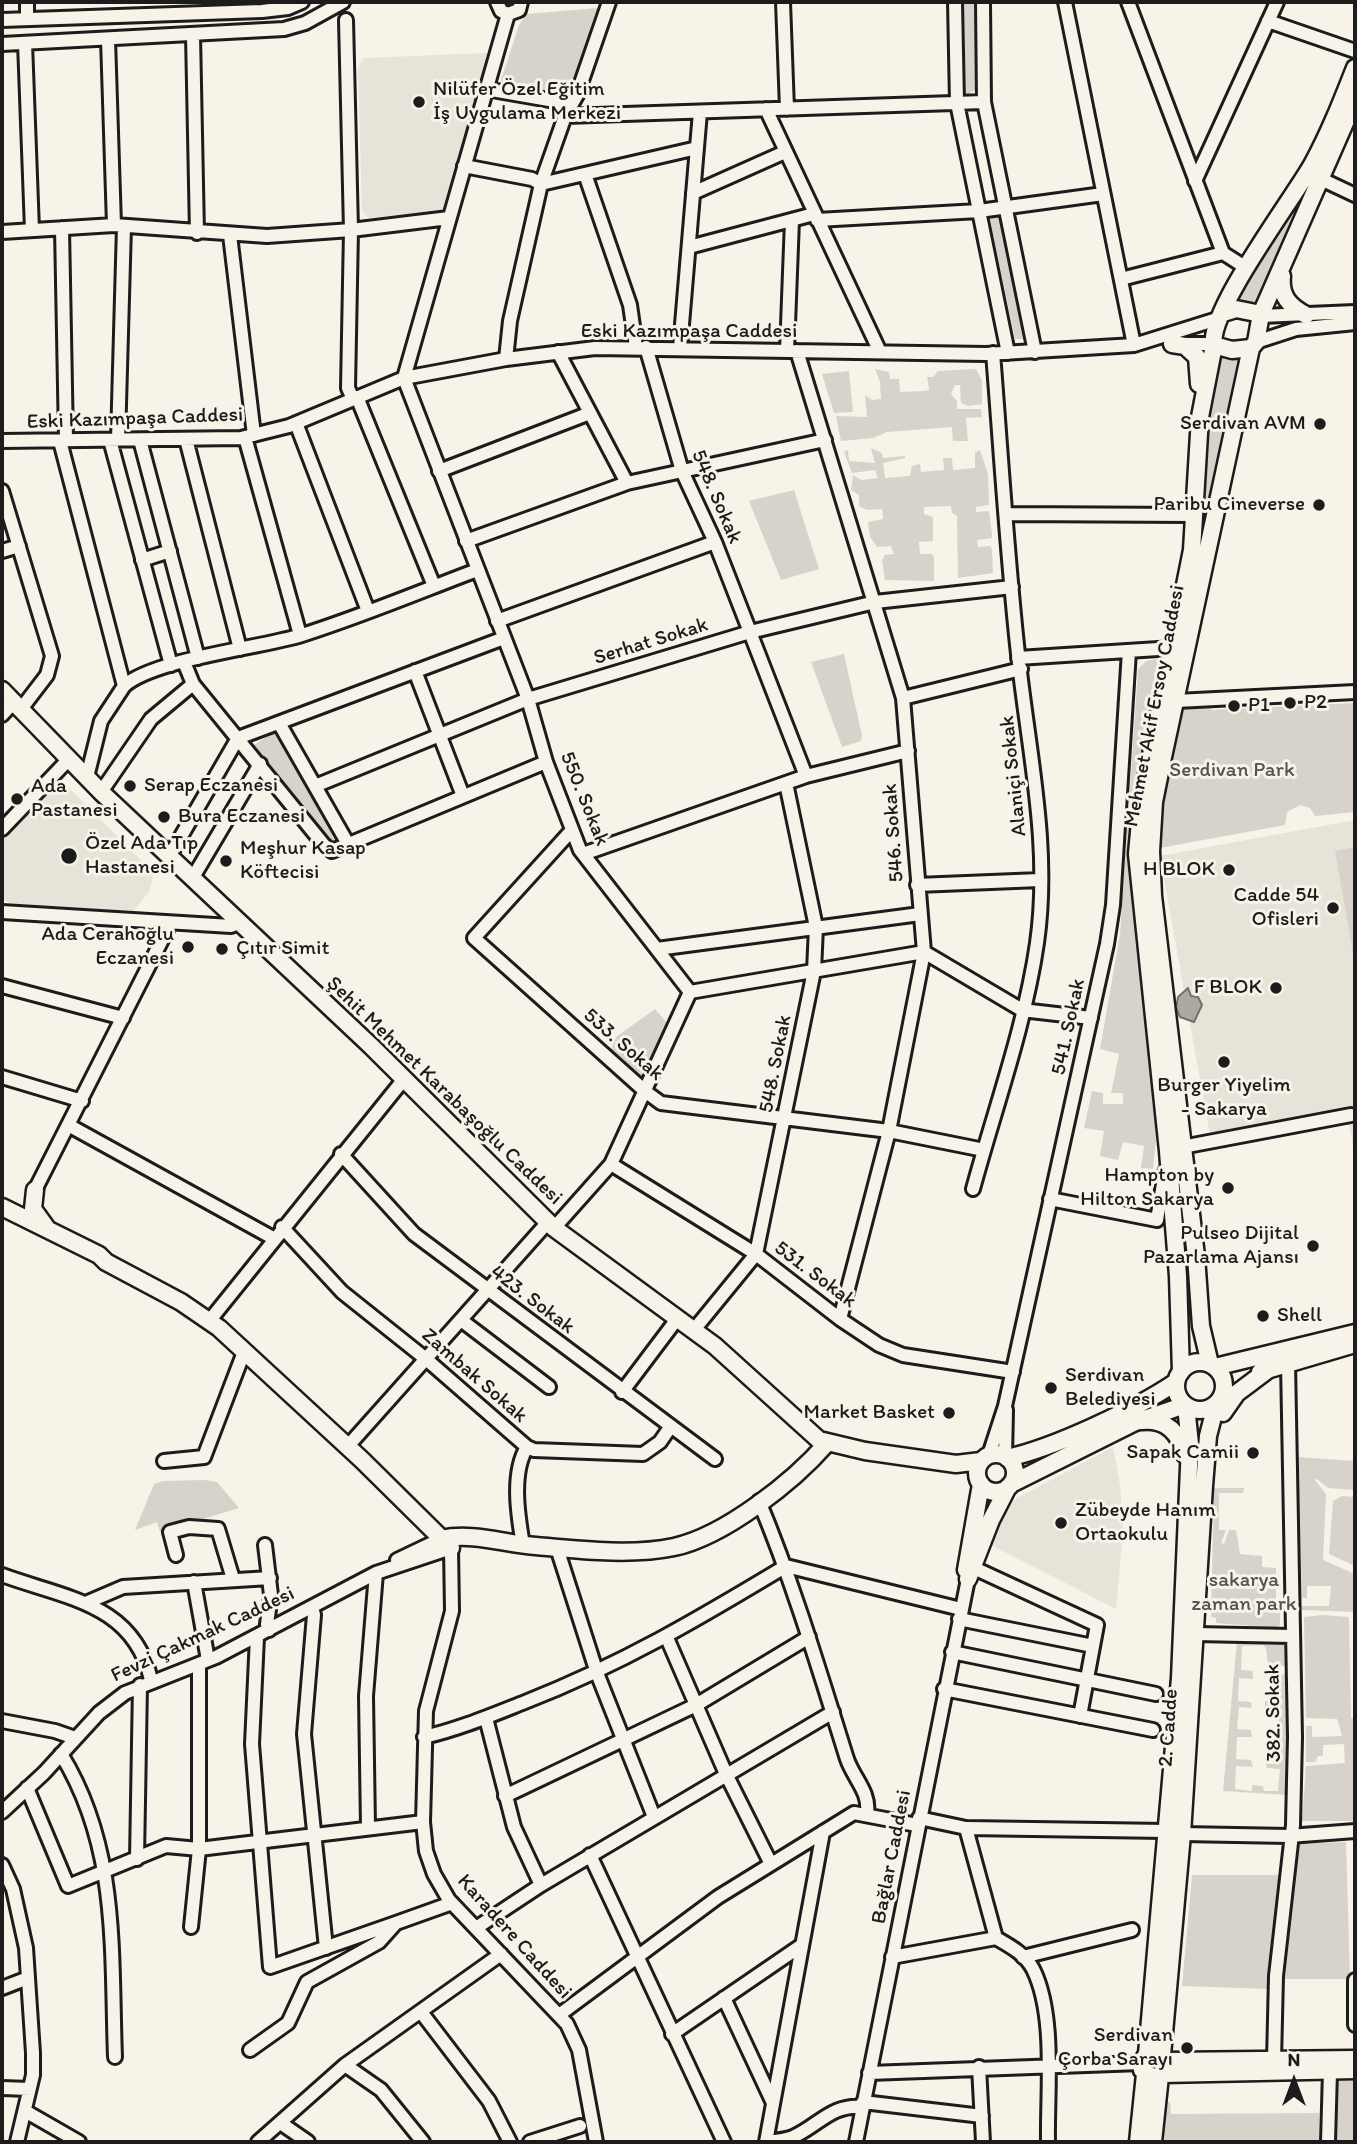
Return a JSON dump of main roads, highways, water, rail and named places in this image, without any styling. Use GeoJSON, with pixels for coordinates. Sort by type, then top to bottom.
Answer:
{"type":"FeatureCollection","features":[{"type":"Feature","properties":{"kind":"main road"},"geometry":{"type":"LineString","coordinates":[[1222,312],[1245,267],[1311,165],[1355,68]]}},
{"type":"Feature","properties":{"kind":"main road"},"geometry":{"type":"LineString","coordinates":[[1222,312],[1236,309],[1261,315],[1355,100]]}},
{"type":"Feature","properties":{"kind":"main road"},"geometry":{"type":"LineString","coordinates":[[1283,266],[1283,294],[1293,308],[1306,315]]}},
{"type":"Feature","properties":{"kind":"main road","name":"Mehmet Akif Ersoy Caddesi"},"geometry":{"type":"LineString","coordinates":[[1212,1365],[1201,1326],[1175,1151],[1137,854],[1142,800],[1192,550],[1200,416],[1222,312]]}},
{"type":"Feature","properties":{"kind":"main road","name":"Mehmet Akif Ersoy Caddesi"},"geometry":{"type":"LineString","coordinates":[[1178,1377],[1180,1322],[1175,1151],[1151,851],[1154,802],[1212,519],[1261,315]]}},
{"type":"Feature","properties":{"kind":"main road"},"geometry":{"type":"LineString","coordinates":[[1172,344],[1185,346],[1197,357],[1200,416]]}},
{"type":"Feature","properties":{"kind":"main road"},"geometry":{"type":"LineString","coordinates":[[1213,345],[1232,350],[1254,345]]}},
{"type":"Feature","properties":{"kind":"main road","name":"Şehit Mehmet Karabaşoğlu Caddesi"},"geometry":{"type":"LineString","coordinates":[[2,690],[101,792],[404,1079],[551,1225],[727,1356],[800,1424],[827,1443],[956,1464],[1034,1451],[1126,1410],[1178,1377]]}},
{"type":"Feature","properties":{"kind":"main road"},"geometry":{"type":"LineString","coordinates":[[20,1220],[36,1190],[35,1216],[43,1226],[99,1255],[106,1262]]}},
{"type":"Feature","properties":{"kind":"main road"},"geometry":{"type":"LineString","coordinates":[[2,1207],[94,1261],[106,1262]]}},
{"type":"Feature","properties":{"kind":"main road"},"geometry":{"type":"LineString","coordinates":[[2,1215],[63,1236]]}},
{"type":"Feature","properties":{"kind":"main road","name":"Fevzi Çakmak Caddesi"},"geometry":{"type":"LineString","coordinates":[[106,1262],[210,1320],[449,1541],[614,1550],[674,1547],[719,1528],[759,1501],[827,1443]]}},
{"type":"Feature","properties":{"kind":"main road"},"geometry":{"type":"LineString","coordinates":[[1185,1406],[1177,1392],[1178,1377],[1194,1363],[1212,1365],[1355,1333]]}},
{"type":"Feature","properties":{"kind":"main road"},"geometry":{"type":"LineString","coordinates":[[980,1483],[995,1492],[1133,1423],[1185,1406],[1201,1411],[1216,1405],[1225,1385],[1355,1343]]}},
{"type":"Feature","properties":{"kind":"main road"},"geometry":{"type":"LineString","coordinates":[[1212,1365],[1225,1385]]}},
{"type":"Feature","properties":{"kind":"main road"},"geometry":{"type":"LineString","coordinates":[[1203,1486],[1220,1417],[1237,1393],[1269,1369]]}},
{"type":"Feature","properties":{"kind":"main road","name":"2. Cadde"},"geometry":{"type":"LineString","coordinates":[[1153,2142],[1155,2065],[1174,1833],[1196,1634],[1203,1486],[1208,1436],[1216,1405]]}},
{"type":"Feature","properties":{"kind":"main road","name":"2. Cadde"},"geometry":{"type":"LineString","coordinates":[[1174,1833],[1190,1444],[1185,1406]]}},
{"type":"Feature","properties":{"kind":"main road"},"geometry":{"type":"LineString","coordinates":[[1133,1423],[1159,1421],[1170,1428],[1183,1447],[1189,1469]]}},
{"type":"Feature","properties":{"kind":"main road","name":"Şehit Mehmet Karabaşoğlu Caddesi"},"geometry":{"type":"LineString","coordinates":[[900,1457],[958,1473],[980,1483]]}},
{"type":"Feature","properties":{"kind":"main road"},"geometry":{"type":"LineString","coordinates":[[996,1458],[1014,1469],[971,1573],[965,1569],[980,1483],[977,1471],[996,1458]]}},
{"type":"Feature","properties":{"kind":"main road"},"geometry":{"type":"LineString","coordinates":[[1155,2065],[1355,2059]]}},
{"type":"Feature","properties":{"kind":"main road"},"geometry":{"type":"LineString","coordinates":[[1155,2065],[1355,2070]]}},
{"type":"Feature","properties":{"kind":"main road","name":"2. Cadde"},"geometry":{"type":"LineString","coordinates":[[1138,2142],[1155,2065]]}},
{"type":"Feature","properties":{"kind":"place","name":"Nilüfer Özel Eğitim İş Uygulama Merkezi"},"geometry":{"type":"Point","coordinates":[419,102]}},
{"type":"Feature","properties":{"kind":"place","name":"Serdivan AVM"},"geometry":{"type":"Point","coordinates":[1320,424]}},
{"type":"Feature","properties":{"kind":"place","name":"Paribu Cineverse"},"geometry":{"type":"Point","coordinates":[1319,505]}},
{"type":"Feature","properties":{"kind":"place","name":"P2"},"geometry":{"type":"Point","coordinates":[1290,703]}},
{"type":"Feature","properties":{"kind":"place","name":"P1"},"geometry":{"type":"Point","coordinates":[1234,706]}},
{"type":"Feature","properties":{"kind":"place","name":"Serap Eczanesi"},"geometry":{"type":"Point","coordinates":[130,786]}},
{"type":"Feature","properties":{"kind":"place","name":"Ada Pastanesi"},"geometry":{"type":"Point","coordinates":[17,799]}},
{"type":"Feature","properties":{"kind":"place","name":"Bura Eczanesi"},"geometry":{"type":"Point","coordinates":[164,817]}},
{"type":"Feature","properties":{"kind":"place","name":"Özel Ada Tıp Hastanesi"},"geometry":{"type":"Point","coordinates":[69,856]}},
{"type":"Feature","properties":{"kind":"place","name":"Meşhur Kasap Köftecisi"},"geometry":{"type":"Point","coordinates":[226,861]}},
{"type":"Feature","properties":{"kind":"place","name":"H BLOK"},"geometry":{"type":"Point","coordinates":[1229,870]}},
{"type":"Feature","properties":{"kind":"place","name":"Cadde 54 Ofisleri"},"geometry":{"type":"Point","coordinates":[1333,908]}},
{"type":"Feature","properties":{"kind":"place","name":"Ada Cerahoğlu Eczanesi"},"geometry":{"type":"Point","coordinates":[188,947]}},
{"type":"Feature","properties":{"kind":"place","name":"Çıtır Simit"},"geometry":{"type":"Point","coordinates":[222,949]}},
{"type":"Feature","properties":{"kind":"place","name":"F BLOK"},"geometry":{"type":"Point","coordinates":[1276,988]}},
{"type":"Feature","properties":{"kind":"place","name":"Burger Yiyelim - Sakarya"},"geometry":{"type":"Point","coordinates":[1224,1062]}},
{"type":"Feature","properties":{"kind":"place","name":"Hampton by Hilton Sakarya"},"geometry":{"type":"Point","coordinates":[1228,1188]}},
{"type":"Feature","properties":{"kind":"place","name":"Pulseo Dijital Pazarlama Ajansı"},"geometry":{"type":"Point","coordinates":[1313,1246]}},
{"type":"Feature","properties":{"kind":"place","name":"Shell"},"geometry":{"type":"Point","coordinates":[1263,1316]}},
{"type":"Feature","properties":{"kind":"place","name":"Serdivan Belediyesi"},"geometry":{"type":"Point","coordinates":[1051,1388]}},
{"type":"Feature","properties":{"kind":"place","name":"Market Basket"},"geometry":{"type":"Point","coordinates":[949,1413]}},
{"type":"Feature","properties":{"kind":"place","name":"Sapak Camii"},"geometry":{"type":"Point","coordinates":[1253,1453]}},
{"type":"Feature","properties":{"kind":"place","name":"Zübeyde Hanım Ortaokulu"},"geometry":{"type":"Point","coordinates":[1061,1523]}},
{"type":"Feature","properties":{"kind":"place","name":"Serdivan Çorba Sarayı"},"geometry":{"type":"Point","coordinates":[1187,2048]}},
{"type":"Feature","properties":{"kind":"park label","name":"Serdivan Park"},"geometry":{"type":"Point","coordinates":[1232,771]}},
{"type":"Feature","properties":{"kind":"park label","name":"sakarya zaman park"},"geometry":{"type":"Point","coordinates":[1244,1593]}}]}
